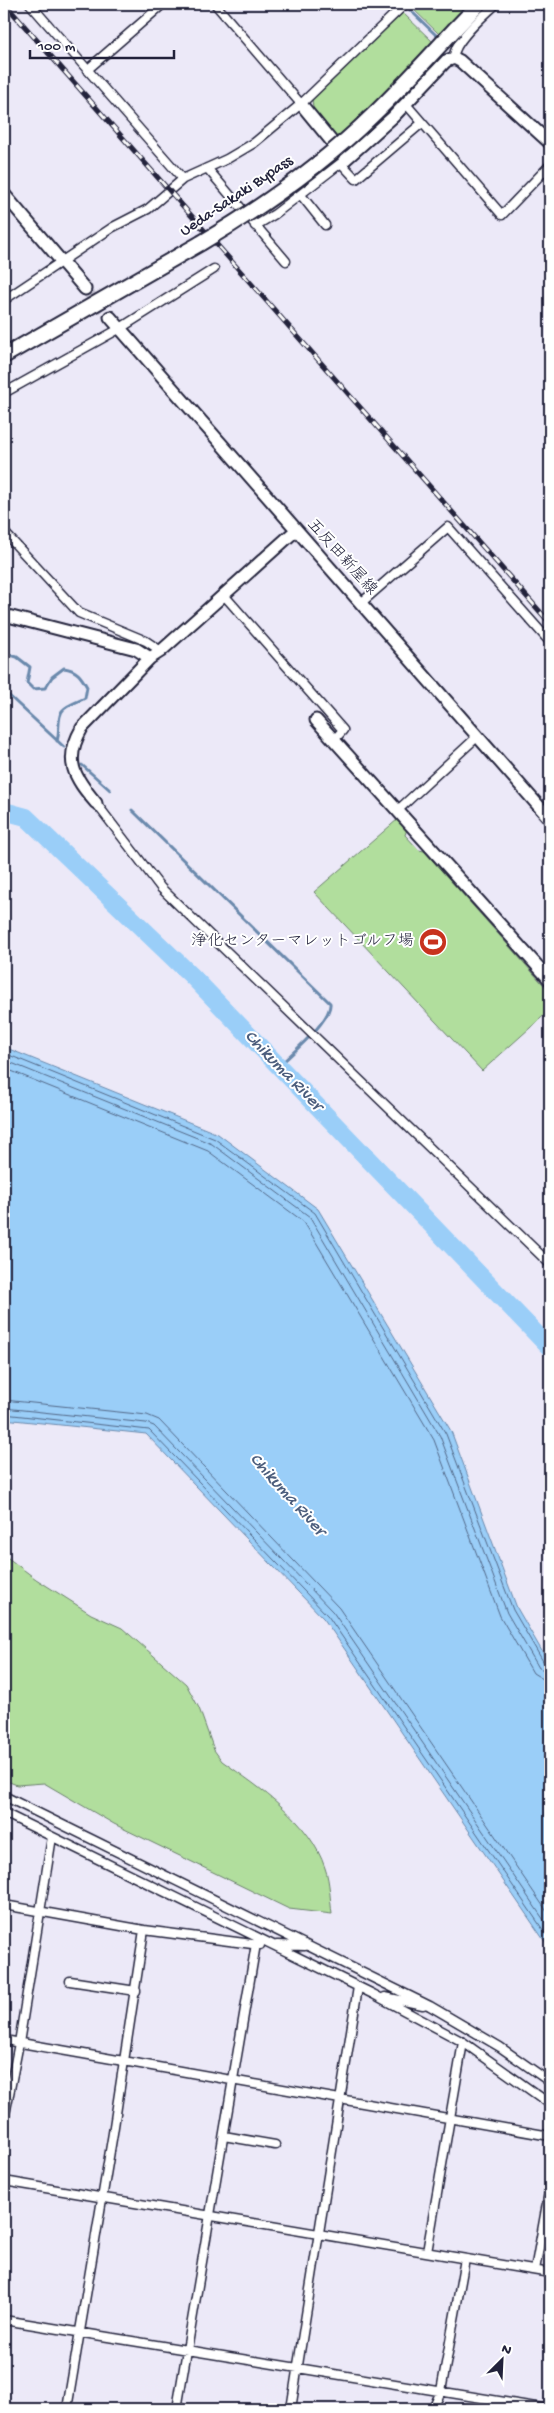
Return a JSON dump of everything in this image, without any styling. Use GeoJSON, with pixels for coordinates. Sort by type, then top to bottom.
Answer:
{"type":"FeatureCollection","features":[{"type":"Feature","properties":{"kind":"highway","name":"Ueda-Sakaki Bypass"},"geometry":{"type":"LineString","coordinates":[[4,356],[201,243],[273,198],[318,163],[372,116],[479,4]]}},
{"type":"Feature","properties":{"kind":"street"},"geometry":{"type":"LineString","coordinates":[[43,4],[33,7],[183,179]]}},
{"type":"Feature","properties":{"kind":"street"},"geometry":{"type":"LineString","coordinates":[[88,70],[163,4]]}},
{"type":"Feature","properties":{"kind":"street"},"geometry":{"type":"LineString","coordinates":[[215,4],[301,104],[356,179],[422,123]]}},
{"type":"Feature","properties":{"kind":"street"},"geometry":{"type":"LineString","coordinates":[[454,58],[461,40],[496,4]]}},
{"type":"Feature","properties":{"kind":"street"},"geometry":{"type":"LineString","coordinates":[[4,300],[113,227],[148,209],[183,179],[227,159],[254,143],[301,104],[400,5]]}},
{"type":"Feature","properties":{"kind":"street"},"geometry":{"type":"LineString","coordinates":[[255,226],[300,195],[343,161],[406,104],[446,61],[454,58],[460,61],[550,143]]}},
{"type":"Feature","properties":{"kind":"street"},"geometry":{"type":"LineString","coordinates":[[406,104],[502,216],[550,165]]}},
{"type":"Feature","properties":{"kind":"street"},"geometry":{"type":"LineString","coordinates":[[207,168],[286,261]]}},
{"type":"Feature","properties":{"kind":"street"},"geometry":{"type":"LineString","coordinates":[[4,194],[85,290]]}},
{"type":"Feature","properties":{"kind":"street"},"geometry":{"type":"LineString","coordinates":[[300,195],[325,225]]}},
{"type":"Feature","properties":{"kind":"street"},"geometry":{"type":"LineString","coordinates":[[4,393],[119,329],[214,269]]}},
{"type":"Feature","properties":{"kind":"street","name":"五反田新屋線"},"geometry":{"type":"LineString","coordinates":[[110,317],[295,531],[361,603],[550,819]]}},
{"type":"Feature","properties":{"kind":"street"},"geometry":{"type":"LineString","coordinates":[[361,603],[448,527],[550,642]]}},
{"type":"Feature","properties":{"kind":"street"},"geometry":{"type":"LineString","coordinates":[[295,531],[161,651],[150,658],[82,728],[75,739],[71,758],[74,772],[160,888],[550,1264]]}},
{"type":"Feature","properties":{"kind":"street"},"geometry":{"type":"LineString","coordinates":[[4,532],[79,613],[146,641],[161,651]]}},
{"type":"Feature","properties":{"kind":"street"},"geometry":{"type":"LineString","coordinates":[[223,594],[343,730],[334,740]]}},
{"type":"Feature","properties":{"kind":"street"},"geometry":{"type":"LineString","coordinates":[[6,616],[136,649],[150,658]]}},
{"type":"Feature","properties":{"kind":"street"},"geometry":{"type":"LineString","coordinates":[[316,720],[550,980]]}},
{"type":"Feature","properties":{"kind":"street"},"geometry":{"type":"LineString","coordinates":[[398,810],[478,736]]}},
{"type":"Feature","properties":{"kind":"street"},"geometry":{"type":"LineString","coordinates":[[4,1796],[430,2006],[500,2047],[550,2082]]}},
{"type":"Feature","properties":{"kind":"street"},"geometry":{"type":"LineString","coordinates":[[4,1813],[373,1994],[463,2042],[550,2104]]}},
{"type":"Feature","properties":{"kind":"street"},"geometry":{"type":"LineString","coordinates":[[4,2120],[19,2043],[52,1837]]}},
{"type":"Feature","properties":{"kind":"street"},"geometry":{"type":"LineString","coordinates":[[4,1905],[144,1930],[256,1944],[310,1946]]}},
{"type":"Feature","properties":{"kind":"street"},"geometry":{"type":"LineString","coordinates":[[67,2409],[136,1991],[144,1930]]}},
{"type":"Feature","properties":{"kind":"street"},"geometry":{"type":"LineString","coordinates":[[177,2409],[256,1944]]}},
{"type":"Feature","properties":{"kind":"street"},"geometry":{"type":"LineString","coordinates":[[70,1980],[136,1991]]}},
{"type":"Feature","properties":{"kind":"street"},"geometry":{"type":"LineString","coordinates":[[290,2409],[358,1987]]}},
{"type":"Feature","properties":{"kind":"street"},"geometry":{"type":"LineString","coordinates":[[373,1994],[430,2006]]}},
{"type":"Feature","properties":{"kind":"street"},"geometry":{"type":"LineString","coordinates":[[4,2040],[550,2136]]}},
{"type":"Feature","properties":{"kind":"street"},"geometry":{"type":"LineString","coordinates":[[427,2252],[463,2042]]}},
{"type":"Feature","properties":{"kind":"street"},"geometry":{"type":"LineString","coordinates":[[224,2136],[275,2145]]}},
{"type":"Feature","properties":{"kind":"street"},"geometry":{"type":"LineString","coordinates":[[4,2181],[550,2273]]}},
{"type":"Feature","properties":{"kind":"street"},"geometry":{"type":"LineString","coordinates":[[536,2270],[550,2187]]}},
{"type":"Feature","properties":{"kind":"street"},"geometry":{"type":"LineString","coordinates":[[433,2409],[441,2391],[465,2259]]}},
{"type":"Feature","properties":{"kind":"street"},"geometry":{"type":"LineString","coordinates":[[4,2320],[80,2334],[548,2409]]}},
{"type":"Feature","properties":{"kind":"green space"},"geometry":{"type":"Polygon","coordinates":[[[413,4],[468,4],[439,34],[410,6],[413,4]]]}},
{"type":"Feature","properties":{"kind":"green space"},"geometry":{"type":"Polygon","coordinates":[[[403,13],[434,43],[367,111],[337,138],[313,108],[312,99],[403,13]]]}},
{"type":"Feature","properties":{"kind":"green space","name":"浄化センターマレットゴルフ場"},"geometry":{"type":"Polygon","coordinates":[[[398,819],[407,829],[405,835],[419,850],[424,851],[550,992],[550,1010],[482,1071],[314,892],[398,819]]]}},
{"type":"Feature","properties":{"kind":"green space"},"geometry":{"type":"Polygon","coordinates":[[[4,1555],[36,1579],[91,1614],[122,1628],[186,1684],[199,1708],[214,1750],[222,1761],[267,1794],[308,1835],[318,1851],[327,1873],[332,1914],[289,1909],[114,1824],[44,1783],[17,1785],[4,1780],[4,1555]]]}},
{"type":"Feature","properties":{"kind":"water"},"geometry":{"type":"Polygon","coordinates":[[[4,1047],[218,1134],[318,1209],[451,1431],[517,1608],[550,1665],[550,1949],[324,1619],[146,1434],[4,1419],[4,1047]]]}},
{"type":"Feature","properties":{"kind":"waterway"},"geometry":{"type":"LineString","coordinates":[[410,10],[438,37]]}},
{"type":"Feature","properties":{"kind":"waterway"},"geometry":{"type":"LineString","coordinates":[[4,653],[17,657],[30,667],[27,683],[33,689],[45,688],[52,677],[64,668],[75,672],[85,683],[87,687],[85,698],[68,706],[61,712],[57,741]]}},
{"type":"Feature","properties":{"kind":"waterway"},"geometry":{"type":"LineString","coordinates":[[4,691],[64,747]]}},
{"type":"Feature","properties":{"kind":"waterway"},"geometry":{"type":"LineString","coordinates":[[82,765],[110,790]]}},
{"type":"Feature","properties":{"kind":"waterway"},"geometry":{"type":"LineString","coordinates":[[132,810],[330,1003],[329,1010],[318,1027],[279,1066]]}},
{"type":"Feature","properties":{"kind":"waterway","name":"Chikuma River"},"geometry":{"type":"LineString","coordinates":[[4,811],[26,817],[192,976],[550,1348]]}},
{"type":"Feature","properties":{"kind":"tunnel"},"geometry":{"type":"LineString","coordinates":[[85,289],[110,317]]}},
{"type":"Feature","properties":{"kind":"railway"},"geometry":{"type":"LineString","coordinates":[[5,4],[550,623]]}},
{"type":"Feature","properties":{"kind":"place","name":"浄化センターマレットゴルフ場"},"geometry":{"type":"Point","coordinates":[433,942]}}]}
